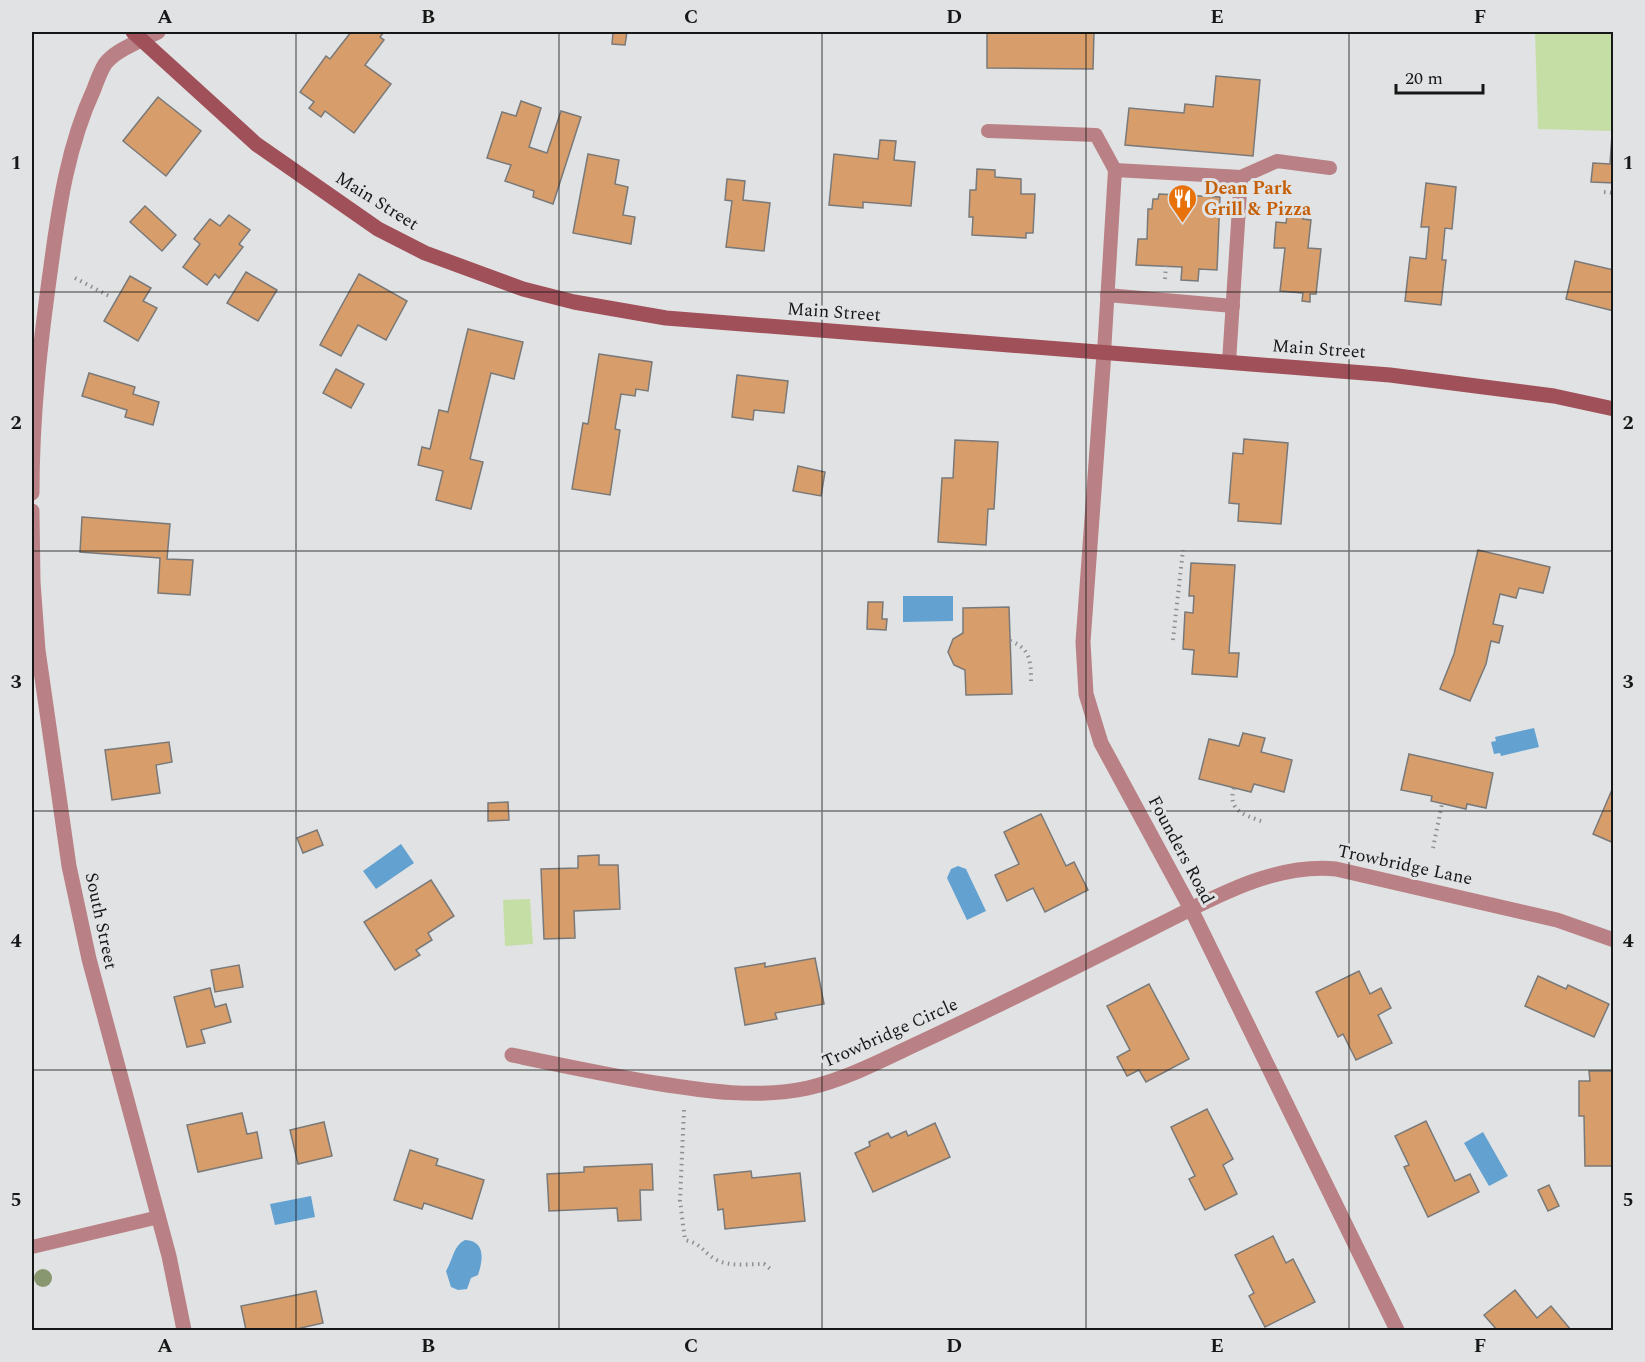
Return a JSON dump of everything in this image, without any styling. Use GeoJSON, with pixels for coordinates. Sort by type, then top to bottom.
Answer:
{"type":"FeatureCollection","features":[{"type":"Feature","properties":{"kind":"main road","name":"Main Street"},"geometry":{"type":"LineString","coordinates":[[138,35],[256,144],[378,229],[424,253],[523,289],[574,302],[666,318],[1390,375],[1554,396],[1614,409]]}},
{"type":"Feature","properties":{"kind":"street"},"geometry":{"type":"LineString","coordinates":[[32,494],[32,435],[37,366],[56,227],[69,155],[87,104],[106,63],[138,35],[158,32]]}},
{"type":"Feature","properties":{"kind":"street","name":"Founders Road"},"geometry":{"type":"LineString","coordinates":[[1104,352],[1083,642],[1086,694],[1101,743],[1191,909],[1397,1330]]}},
{"type":"Feature","properties":{"kind":"street","name":"South Street"},"geometry":{"type":"LineString","coordinates":[[32,511],[33,582],[38,650],[69,866],[88,959],[170,1256],[184,1330]]}},
{"type":"Feature","properties":{"kind":"street","name":"Trowbridge Lane"},"geometry":{"type":"LineString","coordinates":[[1191,909],[1225,892],[1290,870],[1317,867],[1336,869],[1557,920],[1614,940]]}},
{"type":"Feature","properties":{"kind":"street","name":"Trowbridge Circle"},"geometry":{"type":"LineString","coordinates":[[512,1055],[600,1074],[696,1089],[772,1093],[807,1088],[842,1079],[879,1063],[1191,909]]}},
{"type":"Feature","properties":{"kind":"lane"},"geometry":{"type":"LineString","coordinates":[[988,131],[1096,135],[1115,170],[1104,352]]}},
{"type":"Feature","properties":{"kind":"lane"},"geometry":{"type":"LineString","coordinates":[[1115,170],[1241,177],[1277,161],[1330,168]]}},
{"type":"Feature","properties":{"kind":"lane"},"geometry":{"type":"LineString","coordinates":[[1229,362],[1241,177]]}},
{"type":"Feature","properties":{"kind":"lane"},"geometry":{"type":"LineString","coordinates":[[1107,295],[1233,306]]}},
{"type":"Feature","properties":{"kind":"lane"},"geometry":{"type":"LineString","coordinates":[[32,1246],[159,1217]]}},
{"type":"Feature","properties":{"kind":"path"},"geometry":{"type":"LineString","coordinates":[[1604,192],[1614,193]]}},
{"type":"Feature","properties":{"kind":"path"},"geometry":{"type":"LineString","coordinates":[[75,278],[109,296]]}},
{"type":"Feature","properties":{"kind":"path"},"geometry":{"type":"LineString","coordinates":[[1173,640],[1183,550]]}},
{"type":"Feature","properties":{"kind":"path"},"geometry":{"type":"LineString","coordinates":[[1010,641],[1021,645],[1028,656],[1031,681]]}},
{"type":"Feature","properties":{"kind":"path"},"geometry":{"type":"LineString","coordinates":[[1234,788],[1231,797],[1233,806],[1245,815],[1261,821]]}},
{"type":"Feature","properties":{"kind":"path"},"geometry":{"type":"LineString","coordinates":[[1433,848],[1442,804]]}},
{"type":"Feature","properties":{"kind":"path"},"geometry":{"type":"LineString","coordinates":[[684,1110],[680,1201],[685,1240],[697,1243],[717,1260],[734,1265],[764,1264],[773,1271]]}},
{"type":"Feature","properties":{"kind":"green space"},"geometry":{"type":"Polygon","coordinates":[[[1535,32],[1613,32],[1613,131],[1538,129],[1535,32]]]}},
{"type":"Feature","properties":{"kind":"green space"},"geometry":{"type":"Polygon","coordinates":[[[530,899],[533,944],[505,946],[503,900],[530,899]]]}},
{"type":"Feature","properties":{"kind":"water"},"geometry":{"type":"Polygon","coordinates":[[[903,596],[953,596],[953,621],[903,622],[903,596]]]}},
{"type":"Feature","properties":{"kind":"water"},"geometry":{"type":"Polygon","coordinates":[[[1534,728],[1539,747],[1501,756],[1500,753],[1494,754],[1491,742],[1496,741],[1495,737],[1534,728]]]}},
{"type":"Feature","properties":{"kind":"water"},"geometry":{"type":"Polygon","coordinates":[[[401,844],[414,863],[376,889],[363,871],[401,844]]]}},
{"type":"Feature","properties":{"kind":"water"},"geometry":{"type":"Polygon","coordinates":[[[958,866],[966,869],[986,911],[967,920],[947,878],[951,869],[958,866]]]}},
{"type":"Feature","properties":{"kind":"water"},"geometry":{"type":"Polygon","coordinates":[[[1483,1132],[1508,1176],[1489,1186],[1464,1143],[1483,1132]]]}},
{"type":"Feature","properties":{"kind":"water"},"geometry":{"type":"Polygon","coordinates":[[[311,1196],[315,1217],[275,1225],[270,1204],[311,1196]]]}},
{"type":"Feature","properties":{"kind":"water"},"geometry":{"type":"Polygon","coordinates":[[[465,1240],[477,1244],[482,1258],[478,1275],[471,1278],[467,1289],[458,1290],[451,1287],[446,1271],[456,1250],[465,1240]]]}},
{"type":"Feature","properties":{"kind":"building"},"geometry":{"type":"Polygon","coordinates":[[[351,32],[384,32],[380,37],[384,40],[365,65],[391,84],[354,133],[325,111],[321,117],[309,108],[314,102],[300,92],[326,56],[330,59],[351,32]]]}},
{"type":"Feature","properties":{"kind":"building"},"geometry":{"type":"Polygon","coordinates":[[[613,32],[627,32],[625,45],[612,44],[613,32]]]}},
{"type":"Feature","properties":{"kind":"building"},"geometry":{"type":"Polygon","coordinates":[[[987,32],[1094,32],[1093,69],[987,68],[987,32]]]}},
{"type":"Feature","properties":{"kind":"building"},"geometry":{"type":"Polygon","coordinates":[[[1216,76],[1260,80],[1253,156],[1125,145],[1129,108],[1184,113],[1185,104],[1213,107],[1216,76]]]}},
{"type":"Feature","properties":{"kind":"building"},"geometry":{"type":"Polygon","coordinates":[[[158,97],[201,131],[166,176],[123,141],[158,97]]]}},
{"type":"Feature","properties":{"kind":"building"},"geometry":{"type":"Polygon","coordinates":[[[521,101],[541,108],[529,147],[547,153],[561,111],[581,117],[553,204],[533,197],[534,191],[505,181],[511,165],[487,158],[502,112],[516,116],[521,101]]]}},
{"type":"Feature","properties":{"kind":"building"},"geometry":{"type":"Polygon","coordinates":[[[1613,120],[1614,183],[1591,182],[1593,163],[1610,164],[1613,120]]]}},
{"type":"Feature","properties":{"kind":"building"},"geometry":{"type":"Polygon","coordinates":[[[880,140],[896,141],[894,160],[915,162],[911,206],[863,202],[863,208],[829,205],[834,154],[878,159],[880,140]]]}},
{"type":"Feature","properties":{"kind":"building"},"geometry":{"type":"Polygon","coordinates":[[[588,154],[619,160],[615,184],[628,187],[623,215],[635,217],[631,244],[573,233],[588,154]]]}},
{"type":"Feature","properties":{"kind":"building"},"geometry":{"type":"Polygon","coordinates":[[[977,169],[995,170],[995,177],[1021,179],[1021,194],[1035,194],[1033,233],[1026,233],[1026,238],[972,235],[973,217],[969,217],[970,190],[976,190],[977,169]]]}},
{"type":"Feature","properties":{"kind":"building"},"geometry":{"type":"Polygon","coordinates":[[[727,179],[745,181],[743,200],[770,203],[764,251],[726,247],[732,201],[725,200],[727,179]]]}},
{"type":"Feature","properties":{"kind":"building"},"geometry":{"type":"Polygon","coordinates":[[[1426,183],[1456,187],[1452,229],[1445,228],[1442,260],[1446,260],[1441,305],[1405,301],[1410,257],[1426,259],[1429,227],[1421,227],[1426,183]]]}},
{"type":"Feature","properties":{"kind":"building","name":"Dean Park Grill & Pizza"},"geometry":{"type":"Polygon","coordinates":[[[1159,194],[1220,197],[1217,270],[1199,269],[1198,281],[1181,280],[1182,267],[1136,265],[1138,239],[1147,239],[1148,209],[1152,209],[1153,199],[1158,199],[1159,194]]]}},
{"type":"Feature","properties":{"kind":"building"},"geometry":{"type":"Polygon","coordinates":[[[145,206],[176,235],[162,251],[130,222],[145,206]]]}},
{"type":"Feature","properties":{"kind":"building"},"geometry":{"type":"Polygon","coordinates":[[[1288,209],[1304,211],[1303,219],[1311,220],[1308,248],[1321,249],[1316,294],[1310,294],[1310,302],[1302,301],[1303,293],[1280,291],[1285,248],[1274,248],[1276,222],[1286,223],[1288,209]]]}},
{"type":"Feature","properties":{"kind":"building"},"geometry":{"type":"Polygon","coordinates":[[[229,215],[250,230],[239,244],[243,247],[219,278],[215,274],[207,285],[183,267],[200,244],[194,239],[210,219],[220,226],[229,215]]]}},
{"type":"Feature","properties":{"kind":"building"},"geometry":{"type":"Polygon","coordinates":[[[1575,261],[1614,270],[1614,311],[1566,299],[1575,261]]]}},
{"type":"Feature","properties":{"kind":"building"},"geometry":{"type":"Polygon","coordinates":[[[246,272],[277,290],[258,321],[227,303],[246,272]]]}},
{"type":"Feature","properties":{"kind":"building"},"geometry":{"type":"Polygon","coordinates":[[[359,274],[407,301],[386,340],[358,325],[341,356],[320,345],[359,274]]]}},
{"type":"Feature","properties":{"kind":"building"},"geometry":{"type":"Polygon","coordinates":[[[130,276],[151,288],[143,301],[157,308],[138,341],[104,321],[130,276]]]}},
{"type":"Feature","properties":{"kind":"building"},"geometry":{"type":"Polygon","coordinates":[[[468,329],[523,342],[514,379],[491,373],[470,459],[483,462],[471,509],[436,500],[443,471],[418,465],[422,447],[430,449],[439,410],[448,412],[468,329]]]}},
{"type":"Feature","properties":{"kind":"building"},"geometry":{"type":"Polygon","coordinates":[[[599,354],[652,362],[648,391],[636,389],[635,396],[621,394],[615,429],[620,430],[610,495],[572,489],[583,423],[588,424],[599,354]]]}},
{"type":"Feature","properties":{"kind":"building"},"geometry":{"type":"Polygon","coordinates":[[[336,369],[364,384],[351,408],[323,393],[336,369]]]}},
{"type":"Feature","properties":{"kind":"building"},"geometry":{"type":"Polygon","coordinates":[[[89,373],[135,387],[133,394],[159,402],[153,425],[125,417],[127,410],[82,396],[89,373]]]}},
{"type":"Feature","properties":{"kind":"building"},"geometry":{"type":"Polygon","coordinates":[[[737,375],[788,381],[784,413],[754,410],[753,420],[732,417],[737,375]]]}},
{"type":"Feature","properties":{"kind":"building"},"geometry":{"type":"Polygon","coordinates":[[[1244,439],[1288,443],[1281,524],[1238,521],[1239,504],[1229,503],[1233,453],[1243,454],[1244,439]]]}},
{"type":"Feature","properties":{"kind":"building"},"geometry":{"type":"Polygon","coordinates":[[[955,440],[998,442],[994,509],[988,509],[986,545],[938,542],[942,478],[953,478],[955,440]]]}},
{"type":"Feature","properties":{"kind":"building"},"geometry":{"type":"Polygon","coordinates":[[[798,466],[825,472],[821,496],[793,491],[798,466]]]}},
{"type":"Feature","properties":{"kind":"building"},"geometry":{"type":"Polygon","coordinates":[[[82,517],[170,524],[167,559],[193,560],[190,595],[158,593],[160,558],[80,552],[82,517]]]}},
{"type":"Feature","properties":{"kind":"building"},"geometry":{"type":"Polygon","coordinates":[[[1478,550],[1550,567],[1543,593],[1519,588],[1516,598],[1500,594],[1493,624],[1503,626],[1499,643],[1491,641],[1486,664],[1470,701],[1440,689],[1454,654],[1478,550]]]}},
{"type":"Feature","properties":{"kind":"building"},"geometry":{"type":"Polygon","coordinates":[[[1191,563],[1235,565],[1229,653],[1239,653],[1237,677],[1192,674],[1194,650],[1183,649],[1185,612],[1193,613],[1194,596],[1189,596],[1191,563]]]}},
{"type":"Feature","properties":{"kind":"building"},"geometry":{"type":"Polygon","coordinates":[[[868,602],[883,602],[882,619],[887,619],[886,630],[867,629],[868,602]]]}},
{"type":"Feature","properties":{"kind":"building"},"geometry":{"type":"Polygon","coordinates":[[[1009,607],[1012,694],[966,695],[965,670],[954,665],[948,652],[953,639],[963,633],[963,608],[1009,607]]]}},
{"type":"Feature","properties":{"kind":"building"},"geometry":{"type":"Polygon","coordinates":[[[1243,733],[1265,738],[1261,752],[1292,760],[1284,792],[1254,784],[1251,792],[1199,779],[1209,739],[1239,746],[1243,733]]]}},
{"type":"Feature","properties":{"kind":"building"},"geometry":{"type":"Polygon","coordinates":[[[169,742],[172,762],[156,765],[160,793],[112,800],[105,750],[169,742]]]}},
{"type":"Feature","properties":{"kind":"building"},"geometry":{"type":"Polygon","coordinates":[[[1409,754],[1493,773],[1486,808],[1467,804],[1466,809],[1431,801],[1432,796],[1401,790],[1409,754]]]}},
{"type":"Feature","properties":{"kind":"building"},"geometry":{"type":"Polygon","coordinates":[[[1614,785],[1614,843],[1593,834],[1614,785]]]}},
{"type":"Feature","properties":{"kind":"building"},"geometry":{"type":"Polygon","coordinates":[[[508,802],[509,820],[488,821],[488,803],[508,802]]]}},
{"type":"Feature","properties":{"kind":"building"},"geometry":{"type":"Polygon","coordinates":[[[1041,814],[1066,866],[1074,862],[1088,890],[1045,912],[1033,888],[1007,901],[995,875],[1019,864],[1004,832],[1041,814]]]}},
{"type":"Feature","properties":{"kind":"building"},"geometry":{"type":"Polygon","coordinates":[[[317,830],[323,845],[303,853],[297,838],[317,830]]]}},
{"type":"Feature","properties":{"kind":"building"},"geometry":{"type":"Polygon","coordinates":[[[599,855],[599,865],[618,865],[620,909],[574,911],[575,938],[544,939],[541,869],[578,868],[578,856],[599,855]]]}},
{"type":"Feature","properties":{"kind":"building"},"geometry":{"type":"Polygon","coordinates":[[[431,880],[454,916],[428,933],[432,940],[416,950],[420,955],[395,970],[364,922],[431,880]]]}},
{"type":"Feature","properties":{"kind":"building"},"geometry":{"type":"Polygon","coordinates":[[[815,958],[824,1004],[775,1013],[777,1019],[745,1025],[735,968],[765,963],[765,967],[815,958]]]}},
{"type":"Feature","properties":{"kind":"building"},"geometry":{"type":"Polygon","coordinates":[[[239,965],[243,987],[215,992],[211,970],[239,965]]]}},
{"type":"Feature","properties":{"kind":"building"},"geometry":{"type":"Polygon","coordinates":[[[1359,971],[1370,994],[1381,988],[1391,1008],[1378,1015],[1392,1043],[1356,1060],[1343,1034],[1338,1037],[1316,992],[1359,971]]]}},
{"type":"Feature","properties":{"kind":"building"},"geometry":{"type":"Polygon","coordinates":[[[1538,976],[1566,989],[1568,985],[1609,1004],[1594,1037],[1525,1006],[1538,976]]]}},
{"type":"Feature","properties":{"kind":"building"},"geometry":{"type":"Polygon","coordinates":[[[1149,984],[1189,1059],[1146,1082],[1139,1070],[1127,1076],[1117,1057],[1130,1050],[1107,1006],[1149,984]]]}},
{"type":"Feature","properties":{"kind":"building"},"geometry":{"type":"Polygon","coordinates":[[[210,988],[215,1007],[226,1004],[231,1022],[201,1030],[205,1043],[187,1047],[174,997],[210,988]]]}},
{"type":"Feature","properties":{"kind":"building"},"geometry":{"type":"Polygon","coordinates":[[[1589,1071],[1614,1071],[1614,1166],[1585,1166],[1584,1116],[1579,1116],[1579,1081],[1590,1081],[1589,1071]]]}},
{"type":"Feature","properties":{"kind":"building"},"geometry":{"type":"Polygon","coordinates":[[[1207,1109],[1233,1159],[1223,1165],[1237,1194],[1205,1210],[1189,1179],[1195,1176],[1171,1127],[1207,1109]]]}},
{"type":"Feature","properties":{"kind":"building"},"geometry":{"type":"Polygon","coordinates":[[[242,1113],[247,1134],[257,1132],[262,1158],[198,1172],[187,1125],[242,1113]]]}},
{"type":"Feature","properties":{"kind":"building"},"geometry":{"type":"Polygon","coordinates":[[[1426,1121],[1455,1181],[1470,1174],[1479,1192],[1428,1217],[1404,1167],[1409,1165],[1395,1136],[1426,1121]]]}},
{"type":"Feature","properties":{"kind":"building"},"geometry":{"type":"Polygon","coordinates":[[[324,1122],[332,1156],[298,1164],[290,1130],[324,1122]]]}},
{"type":"Feature","properties":{"kind":"building"},"geometry":{"type":"Polygon","coordinates":[[[935,1123],[950,1157],[873,1192],[855,1153],[870,1146],[869,1142],[888,1133],[891,1138],[906,1131],[908,1136],[935,1123]]]}},
{"type":"Feature","properties":{"kind":"building"},"geometry":{"type":"Polygon","coordinates":[[[410,1150],[438,1159],[436,1165],[484,1180],[472,1219],[424,1203],[422,1209],[394,1200],[410,1150]]]}},
{"type":"Feature","properties":{"kind":"building"},"geometry":{"type":"Polygon","coordinates":[[[652,1164],[653,1190],[640,1190],[641,1220],[618,1221],[617,1208],[549,1211],[547,1174],[584,1172],[584,1167],[652,1164]]]}},
{"type":"Feature","properties":{"kind":"building"},"geometry":{"type":"Polygon","coordinates":[[[751,1171],[752,1178],[800,1173],[805,1221],[725,1229],[723,1209],[718,1210],[714,1175],[751,1171]]]}},
{"type":"Feature","properties":{"kind":"building"},"geometry":{"type":"Polygon","coordinates":[[[1549,1185],[1559,1206],[1548,1211],[1538,1190],[1549,1185]]]}},
{"type":"Feature","properties":{"kind":"building"},"geometry":{"type":"Polygon","coordinates":[[[1273,1236],[1286,1263],[1293,1259],[1315,1302],[1265,1327],[1249,1296],[1254,1293],[1235,1255],[1273,1236]]]}},
{"type":"Feature","properties":{"kind":"building"},"geometry":{"type":"Polygon","coordinates":[[[1515,1290],[1537,1318],[1551,1306],[1571,1330],[1497,1330],[1484,1315],[1515,1290]]]}},
{"type":"Feature","properties":{"kind":"building"},"geometry":{"type":"Polygon","coordinates":[[[316,1291],[323,1323],[292,1330],[246,1330],[241,1306],[316,1291]]]}},
{"type":"Feature","properties":{"kind":"place","name":"Dean Park Grill & Pizza"},"geometry":{"type":"Point","coordinates":[1183,224]}}]}
